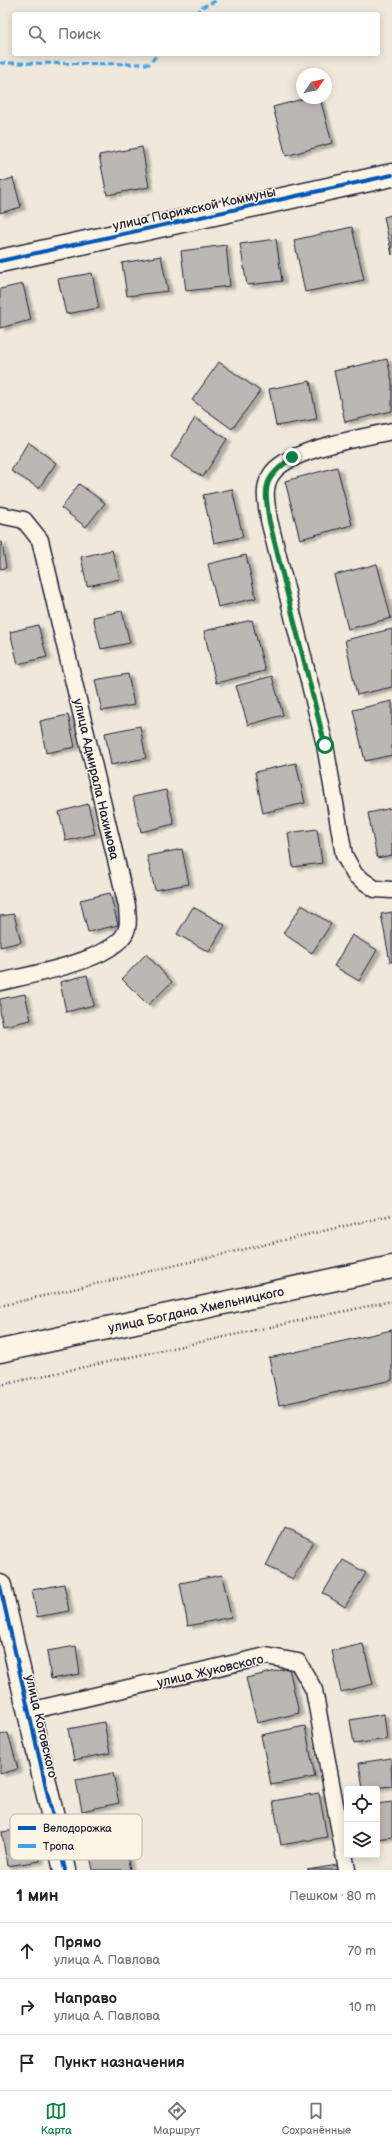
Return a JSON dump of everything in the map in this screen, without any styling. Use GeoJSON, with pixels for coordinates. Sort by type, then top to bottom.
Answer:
{"type":"FeatureCollection","features":[{"type":"Feature","properties":{"kind":"street","name":"улица Парижской Коммуны"},"geometry":{"type":"LineString","coordinates":[[0,261],[392,175]]}},
{"type":"Feature","properties":{"kind":"street","name":"улица Богдана Хмельницкого"},"geometry":{"type":"LineString","coordinates":[[0,1351],[392,1267]]}},
{"type":"Feature","properties":{"kind":"street","name":"улица Котовского"},"geometry":{"type":"LineString","coordinates":[[0,1586],[52,1814]]}},
{"type":"Feature","properties":{"kind":"street","name":"улица Котовского"},"geometry":{"type":"LineString","coordinates":[[63,1860],[65,1870]]}},
{"type":"Feature","properties":{"kind":"lane"},"geometry":{"type":"LineString","coordinates":[[392,430],[315,449],[292,457],[271,474],[265,492],[269,520],[325,745],[344,855],[355,875],[375,889],[392,890]]}},
{"type":"Feature","properties":{"kind":"lane","name":"улица Адмирала Нахимова"},"geometry":{"type":"LineString","coordinates":[[0,515],[24,520],[40,540],[127,906],[127,929],[114,946],[85,961],[0,982]]}},
{"type":"Feature","properties":{"kind":"lane","name":"улица Жуковского"},"geometry":{"type":"LineString","coordinates":[[29,1711],[266,1656],[298,1662],[314,1690],[346,1870]]}},
{"type":"Feature","properties":{"kind":"path"},"geometry":{"type":"LineString","coordinates":[[0,1306],[392,1215]]}},
{"type":"Feature","properties":{"kind":"path"},"geometry":{"type":"LineString","coordinates":[[0,1386],[392,1301]]}},
{"type":"Feature","properties":{"kind":"building"},"geometry":{"type":"Polygon","coordinates":[[[296,101],[296,104],[322,104],[332,143],[286,156],[273,107],[296,101]]]}},
{"type":"Feature","properties":{"kind":"building"},"geometry":{"type":"Polygon","coordinates":[[[142,147],[149,187],[107,195],[99,155],[142,147]]]}},
{"type":"Feature","properties":{"kind":"building"},"geometry":{"type":"Polygon","coordinates":[[[13,178],[21,207],[0,213],[0,182],[13,178]]]}},
{"type":"Feature","properties":{"kind":"building"},"geometry":{"type":"Polygon","coordinates":[[[392,215],[392,255],[384,217],[392,215]]]}},
{"type":"Feature","properties":{"kind":"building"},"geometry":{"type":"Polygon","coordinates":[[[352,227],[364,280],[305,292],[294,240],[352,227]]]}},
{"type":"Feature","properties":{"kind":"building"},"geometry":{"type":"Polygon","coordinates":[[[276,239],[282,281],[247,285],[240,244],[276,239]]]}},
{"type":"Feature","properties":{"kind":"building"},"geometry":{"type":"Polygon","coordinates":[[[226,245],[230,286],[186,291],[181,251],[226,245]]]}},
{"type":"Feature","properties":{"kind":"building"},"geometry":{"type":"Polygon","coordinates":[[[161,256],[168,291],[127,296],[122,263],[161,256]]]}},
{"type":"Feature","properties":{"kind":"building"},"geometry":{"type":"Polygon","coordinates":[[[92,273],[99,308],[66,314],[58,279],[92,273]]]}},
{"type":"Feature","properties":{"kind":"building"},"geometry":{"type":"Polygon","coordinates":[[[23,284],[31,320],[0,328],[0,289],[23,284]]]}},
{"type":"Feature","properties":{"kind":"building"},"geometry":{"type":"Polygon","coordinates":[[[387,359],[392,381],[392,411],[345,422],[334,371],[387,359]]]}},
{"type":"Feature","properties":{"kind":"building"},"geometry":{"type":"Polygon","coordinates":[[[219,362],[260,391],[232,429],[192,400],[219,362]]]}},
{"type":"Feature","properties":{"kind":"building"},"geometry":{"type":"Polygon","coordinates":[[[310,381],[317,419],[276,426],[269,389],[310,381]]]}},
{"type":"Feature","properties":{"kind":"building"},"geometry":{"type":"Polygon","coordinates":[[[195,418],[227,439],[203,477],[171,457],[195,418]]]}},
{"type":"Feature","properties":{"kind":"building"},"geometry":{"type":"Polygon","coordinates":[[[28,442],[56,463],[39,488],[11,471],[28,442]]]}},
{"type":"Feature","properties":{"kind":"building"},"geometry":{"type":"Polygon","coordinates":[[[337,467],[352,525],[300,539],[285,481],[337,467]]]}},
{"type":"Feature","properties":{"kind":"building"},"geometry":{"type":"Polygon","coordinates":[[[79,484],[105,503],[86,527],[61,508],[79,484]]]}},
{"type":"Feature","properties":{"kind":"building"},"geometry":{"type":"Polygon","coordinates":[[[232,489],[243,537],[214,543],[203,495],[232,489]]]}},
{"type":"Feature","properties":{"kind":"building"},"geometry":{"type":"Polygon","coordinates":[[[0,542],[2,542],[6,568],[0,569],[0,542]]]}},
{"type":"Feature","properties":{"kind":"building"},"geometry":{"type":"Polygon","coordinates":[[[112,550],[120,579],[87,586],[81,557],[112,550]]]}},
{"type":"Feature","properties":{"kind":"building"},"geometry":{"type":"Polygon","coordinates":[[[246,555],[256,598],[218,607],[208,564],[246,555]]]}},
{"type":"Feature","properties":{"kind":"building"},"geometry":{"type":"Polygon","coordinates":[[[377,564],[391,618],[348,629],[334,575],[377,564]]]}},
{"type":"Feature","properties":{"kind":"building"},"geometry":{"type":"Polygon","coordinates":[[[122,611],[130,643],[101,649],[93,617],[122,611]]]}},
{"type":"Feature","properties":{"kind":"building"},"geometry":{"type":"Polygon","coordinates":[[[252,620],[265,671],[216,683],[204,631],[252,620]]]}},
{"type":"Feature","properties":{"kind":"building"},"geometry":{"type":"Polygon","coordinates":[[[38,625],[47,657],[18,664],[10,632],[38,625]]]}},
{"type":"Feature","properties":{"kind":"building"},"geometry":{"type":"Polygon","coordinates":[[[392,629],[392,687],[357,695],[345,640],[392,629]]]}},
{"type":"Feature","properties":{"kind":"building"},"geometry":{"type":"Polygon","coordinates":[[[128,674],[134,705],[102,711],[95,680],[128,674]]]}},
{"type":"Feature","properties":{"kind":"building"},"geometry":{"type":"Polygon","coordinates":[[[272,676],[283,715],[248,725],[236,686],[272,676]]]}},
{"type":"Feature","properties":{"kind":"building"},"geometry":{"type":"Polygon","coordinates":[[[392,701],[392,755],[365,761],[353,710],[392,701]]]}},
{"type":"Feature","properties":{"kind":"building"},"geometry":{"type":"Polygon","coordinates":[[[68,715],[75,747],[46,753],[40,721],[68,715]]]}},
{"type":"Feature","properties":{"kind":"building"},"geometry":{"type":"Polygon","coordinates":[[[140,726],[146,758],[111,765],[105,733],[140,726]]]}},
{"type":"Feature","properties":{"kind":"building"},"geometry":{"type":"Polygon","coordinates":[[[296,763],[305,803],[263,813],[255,772],[296,763]]]}},
{"type":"Feature","properties":{"kind":"building"},"geometry":{"type":"Polygon","coordinates":[[[166,790],[174,824],[141,832],[133,797],[166,790]]]}},
{"type":"Feature","properties":{"kind":"building"},"geometry":{"type":"Polygon","coordinates":[[[88,804],[95,834],[66,841],[59,812],[88,804]]]}},
{"type":"Feature","properties":{"kind":"building"},"geometry":{"type":"Polygon","coordinates":[[[392,808],[392,855],[377,858],[368,813],[392,808]]]}},
{"type":"Feature","properties":{"kind":"building"},"geometry":{"type":"Polygon","coordinates":[[[317,829],[322,863],[293,867],[288,833],[317,829]]]}},
{"type":"Feature","properties":{"kind":"building"},"geometry":{"type":"Polygon","coordinates":[[[182,849],[189,884],[155,890],[147,856],[182,849]]]}},
{"type":"Feature","properties":{"kind":"building"},"geometry":{"type":"Polygon","coordinates":[[[110,893],[118,925],[88,932],[80,900],[110,893]]]}},
{"type":"Feature","properties":{"kind":"building"},"geometry":{"type":"Polygon","coordinates":[[[302,905],[331,924],[312,953],[283,933],[302,905]]]}},
{"type":"Feature","properties":{"kind":"building"},"geometry":{"type":"Polygon","coordinates":[[[193,907],[225,925],[209,952],[177,934],[193,907]]]}},
{"type":"Feature","properties":{"kind":"building"},"geometry":{"type":"Polygon","coordinates":[[[392,912],[392,962],[390,962],[381,914],[392,912]]]}},
{"type":"Feature","properties":{"kind":"building"},"geometry":{"type":"Polygon","coordinates":[[[14,914],[21,942],[0,947],[0,916],[14,914]]]}},
{"type":"Feature","properties":{"kind":"building"},"geometry":{"type":"Polygon","coordinates":[[[352,935],[377,950],[359,981],[334,966],[352,935]]]}},
{"type":"Feature","properties":{"kind":"building"},"geometry":{"type":"Polygon","coordinates":[[[146,954],[172,982],[148,1005],[122,979],[146,954]]]}},
{"type":"Feature","properties":{"kind":"building"},"geometry":{"type":"Polygon","coordinates":[[[87,975],[94,1005],[66,1012],[60,982],[87,975]]]}},
{"type":"Feature","properties":{"kind":"building"},"geometry":{"type":"Polygon","coordinates":[[[25,994],[31,1020],[3,1026],[0,1011],[0,999],[25,994]]]}},
{"type":"Feature","properties":{"kind":"building"},"geometry":{"type":"Polygon","coordinates":[[[392,1330],[392,1380],[279,1405],[269,1358],[392,1330]]]}},
{"type":"Feature","properties":{"kind":"building"},"geometry":{"type":"Polygon","coordinates":[[[285,1527],[313,1541],[293,1579],[266,1566],[285,1527]]]}},
{"type":"Feature","properties":{"kind":"building"},"geometry":{"type":"Polygon","coordinates":[[[343,1560],[366,1573],[345,1607],[323,1593],[343,1560]]]}},
{"type":"Feature","properties":{"kind":"building"},"geometry":{"type":"Polygon","coordinates":[[[222,1575],[231,1617],[188,1626],[180,1583],[222,1575]]]}},
{"type":"Feature","properties":{"kind":"building"},"geometry":{"type":"Polygon","coordinates":[[[64,1584],[69,1611],[37,1617],[32,1590],[64,1584]]]}},
{"type":"Feature","properties":{"kind":"building"},"geometry":{"type":"Polygon","coordinates":[[[363,1644],[373,1684],[341,1692],[332,1651],[363,1644]]]}},
{"type":"Feature","properties":{"kind":"building"},"geometry":{"type":"Polygon","coordinates":[[[76,1646],[80,1674],[51,1679],[47,1651],[76,1646]]]}},
{"type":"Feature","properties":{"kind":"building"},"geometry":{"type":"Polygon","coordinates":[[[289,1668],[299,1713],[257,1723],[246,1678],[289,1668]]]}},
{"type":"Feature","properties":{"kind":"building"},"geometry":{"type":"Polygon","coordinates":[[[384,1714],[387,1739],[354,1744],[350,1720],[384,1714]]]}},
{"type":"Feature","properties":{"kind":"building"},"geometry":{"type":"Polygon","coordinates":[[[104,1722],[110,1753],[74,1760],[68,1729],[104,1722]]]}},
{"type":"Feature","properties":{"kind":"building"},"geometry":{"type":"Polygon","coordinates":[[[305,1726],[315,1777],[271,1785],[261,1735],[305,1726]]]}},
{"type":"Feature","properties":{"kind":"building"},"geometry":{"type":"Polygon","coordinates":[[[8,1733],[18,1769],[0,1774],[0,1735],[8,1733]]]}},
{"type":"Feature","properties":{"kind":"building"},"geometry":{"type":"Polygon","coordinates":[[[391,1758],[392,1786],[380,1787],[380,1786],[363,1786],[359,1763],[391,1758]]]}},
{"type":"Feature","properties":{"kind":"building"},"geometry":{"type":"Polygon","coordinates":[[[113,1773],[119,1803],[82,1811],[76,1780],[113,1773]]]}},
{"type":"Feature","properties":{"kind":"building"},"geometry":{"type":"Polygon","coordinates":[[[319,1793],[327,1837],[281,1845],[273,1801],[319,1793]]]}},
{"type":"Feature","properties":{"kind":"building"},"geometry":{"type":"Polygon","coordinates":[[[392,1802],[392,1837],[380,1839],[380,1804],[392,1802]]]}},
{"type":"Feature","properties":{"kind":"building"},"geometry":{"type":"Polygon","coordinates":[[[10,1831],[10,1860],[40,1861],[7,1866],[2,1832],[10,1831]]]}},
{"type":"Feature","properties":{"kind":"building"},"geometry":{"type":"Polygon","coordinates":[[[91,1860],[128,1860],[130,1870],[93,1870],[91,1860]]]}},
{"type":"Feature","properties":{"kind":"building"},"geometry":{"type":"Polygon","coordinates":[[[338,1865],[339,1870],[307,1870],[338,1865]]]}},
{"type":"Feature","properties":{"kind":"marked path"},"geometry":{"type":"LineString","coordinates":[[198,12],[202,7],[218,0]]}},
{"type":"Feature","properties":{"kind":"marked path"},"geometry":{"type":"LineString","coordinates":[[0,63],[149,64],[156,56]]}},
{"type":"Feature","properties":{"kind":"cycle path"},"geometry":{"type":"LineString","coordinates":[[0,261],[392,175]]}},
{"type":"Feature","properties":{"kind":"cycle path"},"geometry":{"type":"LineString","coordinates":[[0,1586],[52,1814]]}},
{"type":"Feature","properties":{"kind":"cycle path"},"geometry":{"type":"LineString","coordinates":[[63,1860],[65,1870]]}},
{"type":"Feature","properties":{"kind":"route"},"geometry":{"type":"LineString","coordinates":[[292,457],[271,474],[265,492],[269,520],[325,745]]}}]}
